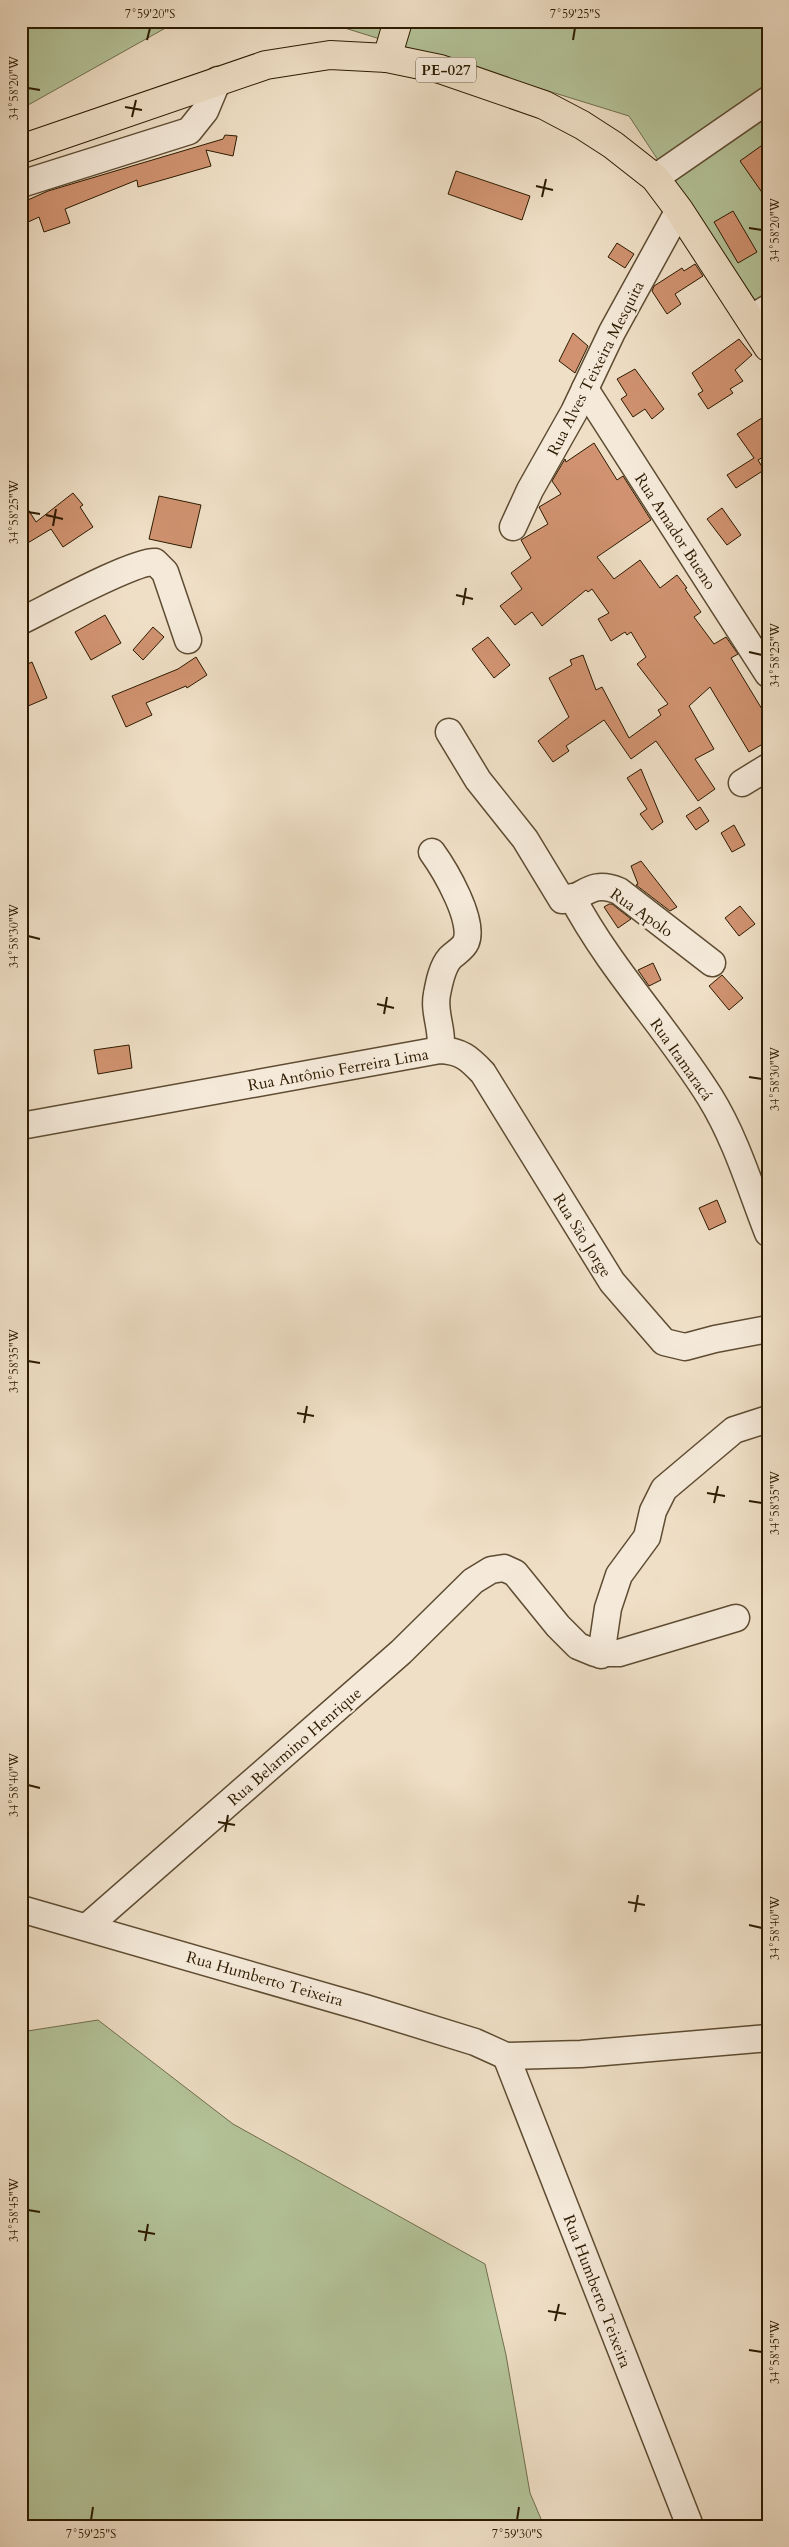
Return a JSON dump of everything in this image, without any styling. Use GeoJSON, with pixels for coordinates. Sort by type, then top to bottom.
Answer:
{"type":"FeatureCollection","features":[{"type":"Feature","properties":{"kind":"main road"},"geometry":{"type":"LineString","coordinates":[[386,58],[398,21]]}},
{"type":"Feature","properties":{"kind":"main road","name":"PE-027"},"geometry":{"type":"LineString","coordinates":[[21,148],[266,65],[330,56],[386,58],[440,69],[544,105],[605,140],[655,178],[759,313],[768,347]]}},
{"type":"Feature","properties":{"kind":"street"},"geometry":{"type":"LineString","coordinates":[[21,184],[189,131],[205,111],[218,80]]}},
{"type":"Feature","properties":{"kind":"street"},"geometry":{"type":"LineString","coordinates":[[655,178],[768,100]]}},
{"type":"Feature","properties":{"kind":"street","name":"Rua Alves Teixeira Mesquita"},"geometry":{"type":"LineString","coordinates":[[513,527],[530,490],[585,389],[612,332],[679,210]]}},
{"type":"Feature","properties":{"kind":"street","name":"Rua Amador Bueno"},"geometry":{"type":"LineString","coordinates":[[585,389],[768,674]]}},
{"type":"Feature","properties":{"kind":"street"},"geometry":{"type":"LineString","coordinates":[[21,621],[127,570],[148,562],[154,562],[165,572],[170,583],[188,640]]}},
{"type":"Feature","properties":{"kind":"street","name":"Rua Itamaracá"},"geometry":{"type":"LineString","coordinates":[[449,732],[492,800],[525,839],[559,898],[570,898],[710,1098],[733,1139],[768,1233]]}},
{"type":"Feature","properties":{"kind":"street"},"geometry":{"type":"LineString","coordinates":[[742,783],[768,767]]}},
{"type":"Feature","properties":{"kind":"street","name":"Rua Antônio Ferreira Lima"},"geometry":{"type":"LineString","coordinates":[[21,1126],[440,1050],[442,1038],[436,1012],[438,991],[446,965],[464,946],[469,930],[463,911],[432,852]]}},
{"type":"Feature","properties":{"kind":"street","name":"Rua Apolo"},"geometry":{"type":"LineString","coordinates":[[570,898],[598,887],[609,887],[619,891],[712,963]]}},
{"type":"Feature","properties":{"kind":"street","name":"Rua São Jorge"},"geometry":{"type":"LineString","coordinates":[[440,1050],[456,1052],[467,1056],[483,1072],[612,1282],[664,1342],[686,1348],[715,1339],[768,1329]]}},
{"type":"Feature","properties":{"kind":"street"},"geometry":{"type":"LineString","coordinates":[[736,1618],[619,1653],[601,1655],[608,1608],[619,1575],[647,1538],[656,1504],[664,1489],[734,1430],[768,1419]]}},
{"type":"Feature","properties":{"kind":"street","name":"Rua Belarmino Henrique"},"geometry":{"type":"LineString","coordinates":[[88,1926],[401,1652],[473,1581],[491,1570],[509,1570],[525,1584],[558,1626],[578,1646],[589,1652],[601,1655]]}},
{"type":"Feature","properties":{"kind":"street","name":"Rua Humberto Teixeira"},"geometry":{"type":"LineString","coordinates":[[21,1909],[88,1926],[365,2008],[475,2042],[506,2056],[581,2054],[768,2038]]}},
{"type":"Feature","properties":{"kind":"street","name":"Rua Humberto Teixeira"},"geometry":{"type":"LineString","coordinates":[[506,2056],[690,2526]]}},
{"type":"Feature","properties":{"kind":"green space"},"geometry":{"type":"Polygon","coordinates":[[[21,21],[178,21],[21,109],[21,21]]]}},
{"type":"Feature","properties":{"kind":"green space"},"geometry":{"type":"Polygon","coordinates":[[[322,21],[768,21],[768,327],[629,116],[322,21]]]}},
{"type":"Feature","properties":{"kind":"green space"},"geometry":{"type":"Polygon","coordinates":[[[98,2020],[233,2124],[485,2264],[506,2355],[530,2493],[544,2526],[21,2526],[21,2032],[98,2020]]]}},
{"type":"Feature","properties":{"kind":"building"},"geometry":{"type":"Polygon","coordinates":[[[225,135],[237,136],[233,156],[206,150],[211,166],[138,187],[137,180],[65,209],[70,223],[44,232],[39,217],[26,223],[21,213],[21,203],[48,191],[223,139],[225,135]]]}},
{"type":"Feature","properties":{"kind":"building"},"geometry":{"type":"Polygon","coordinates":[[[768,141],[768,201],[740,161],[768,141]]]}},
{"type":"Feature","properties":{"kind":"building"},"geometry":{"type":"Polygon","coordinates":[[[456,171],[530,196],[522,220],[448,194],[456,171]]]}},
{"type":"Feature","properties":{"kind":"building"},"geometry":{"type":"Polygon","coordinates":[[[733,211],[757,252],[738,263],[714,222],[733,211]]]}},
{"type":"Feature","properties":{"kind":"building"},"geometry":{"type":"Polygon","coordinates":[[[617,243],[634,254],[625,268],[608,257],[617,243]]]}},
{"type":"Feature","properties":{"kind":"building"},"geometry":{"type":"Polygon","coordinates":[[[695,264],[703,276],[675,294],[681,304],[667,314],[652,291],[654,286],[682,268],[684,271],[695,264]]]}},
{"type":"Feature","properties":{"kind":"building"},"geometry":{"type":"Polygon","coordinates":[[[573,333],[588,346],[575,373],[559,361],[573,333]]]}},
{"type":"Feature","properties":{"kind":"building"},"geometry":{"type":"Polygon","coordinates":[[[739,339],[752,355],[735,370],[743,381],[730,389],[733,393],[708,409],[698,394],[703,391],[692,373],[739,339]]]}},
{"type":"Feature","properties":{"kind":"building"},"geometry":{"type":"Polygon","coordinates":[[[635,369],[664,409],[652,419],[645,409],[633,417],[621,399],[627,395],[617,379],[635,369]]]}},
{"type":"Feature","properties":{"kind":"building"},"geometry":{"type":"Polygon","coordinates":[[[768,414],[768,454],[758,460],[764,470],[736,488],[727,475],[754,458],[737,434],[768,414]]]}},
{"type":"Feature","properties":{"kind":"building"},"geometry":{"type":"Polygon","coordinates":[[[594,443],[617,480],[623,476],[651,520],[597,557],[614,579],[640,560],[660,588],[677,575],[701,612],[694,617],[714,644],[726,637],[738,654],[731,658],[768,719],[768,741],[749,752],[710,687],[689,706],[714,749],[695,759],[715,789],[698,801],[656,741],[631,759],[604,720],[566,746],[569,751],[553,762],[538,741],[569,717],[549,678],[572,665],[570,660],[583,655],[596,690],[602,687],[629,738],[661,715],[658,710],[668,704],[637,664],[646,657],[631,632],[627,635],[625,632],[611,641],[598,619],[609,613],[592,589],[588,592],[586,590],[542,626],[532,612],[515,625],[500,606],[522,589],[511,573],[531,558],[521,540],[548,524],[539,507],[561,494],[552,481],[565,459],[566,462],[594,443]]]}},
{"type":"Feature","properties":{"kind":"building"},"geometry":{"type":"Polygon","coordinates":[[[73,493],[83,505],[80,507],[93,527],[63,547],[51,529],[21,547],[21,498],[36,522],[73,493]]]}},
{"type":"Feature","properties":{"kind":"building"},"geometry":{"type":"Polygon","coordinates":[[[159,496],[201,505],[191,548],[149,539],[159,496]]]}},
{"type":"Feature","properties":{"kind":"building"},"geometry":{"type":"Polygon","coordinates":[[[722,508],[741,535],[727,545],[707,519],[722,508]]]}},
{"type":"Feature","properties":{"kind":"building"},"geometry":{"type":"Polygon","coordinates":[[[105,615],[121,643],[91,660],[75,632],[105,615]]]}},
{"type":"Feature","properties":{"kind":"building"},"geometry":{"type":"Polygon","coordinates":[[[153,627],[164,637],[143,660],[133,650],[153,627]]]}},
{"type":"Feature","properties":{"kind":"building"},"geometry":{"type":"Polygon","coordinates":[[[488,637],[510,665],[494,678],[472,649],[488,637]]]}},
{"type":"Feature","properties":{"kind":"building"},"geometry":{"type":"Polygon","coordinates":[[[196,657],[207,675],[187,688],[186,686],[146,703],[152,715],[126,727],[112,696],[178,669],[196,657]]]}},
{"type":"Feature","properties":{"kind":"building"},"geometry":{"type":"Polygon","coordinates":[[[32,662],[47,698],[21,709],[21,667],[32,662]]]}},
{"type":"Feature","properties":{"kind":"building"},"geometry":{"type":"Polygon","coordinates":[[[641,769],[663,822],[652,830],[640,814],[647,809],[627,778],[641,769]]]}},
{"type":"Feature","properties":{"kind":"building"},"geometry":{"type":"Polygon","coordinates":[[[700,807],[709,821],[696,830],[686,816],[700,807]]]}},
{"type":"Feature","properties":{"kind":"building"},"geometry":{"type":"Polygon","coordinates":[[[734,825],[745,845],[732,852],[721,833],[734,825]]]}},
{"type":"Feature","properties":{"kind":"building"},"geometry":{"type":"Polygon","coordinates":[[[641,861],[677,907],[670,911],[636,885],[638,884],[631,866],[641,861]]]}},
{"type":"Feature","properties":{"kind":"building"},"geometry":{"type":"Polygon","coordinates":[[[612,904],[631,919],[618,928],[604,907],[612,904]]]}},
{"type":"Feature","properties":{"kind":"building"},"geometry":{"type":"Polygon","coordinates":[[[740,906],[755,924],[739,936],[725,918],[740,906]]]}},
{"type":"Feature","properties":{"kind":"building"},"geometry":{"type":"Polygon","coordinates":[[[653,963],[661,980],[649,986],[638,970],[653,963]]]}},
{"type":"Feature","properties":{"kind":"building"},"geometry":{"type":"Polygon","coordinates":[[[722,975],[743,998],[729,1010],[709,986],[722,975]]]}},
{"type":"Feature","properties":{"kind":"building"},"geometry":{"type":"Polygon","coordinates":[[[129,1045],[132,1068],[98,1074],[94,1050],[129,1045]]]}},
{"type":"Feature","properties":{"kind":"building"},"geometry":{"type":"Polygon","coordinates":[[[717,1200],[726,1222],[709,1230],[699,1208],[717,1200]]]}}]}
